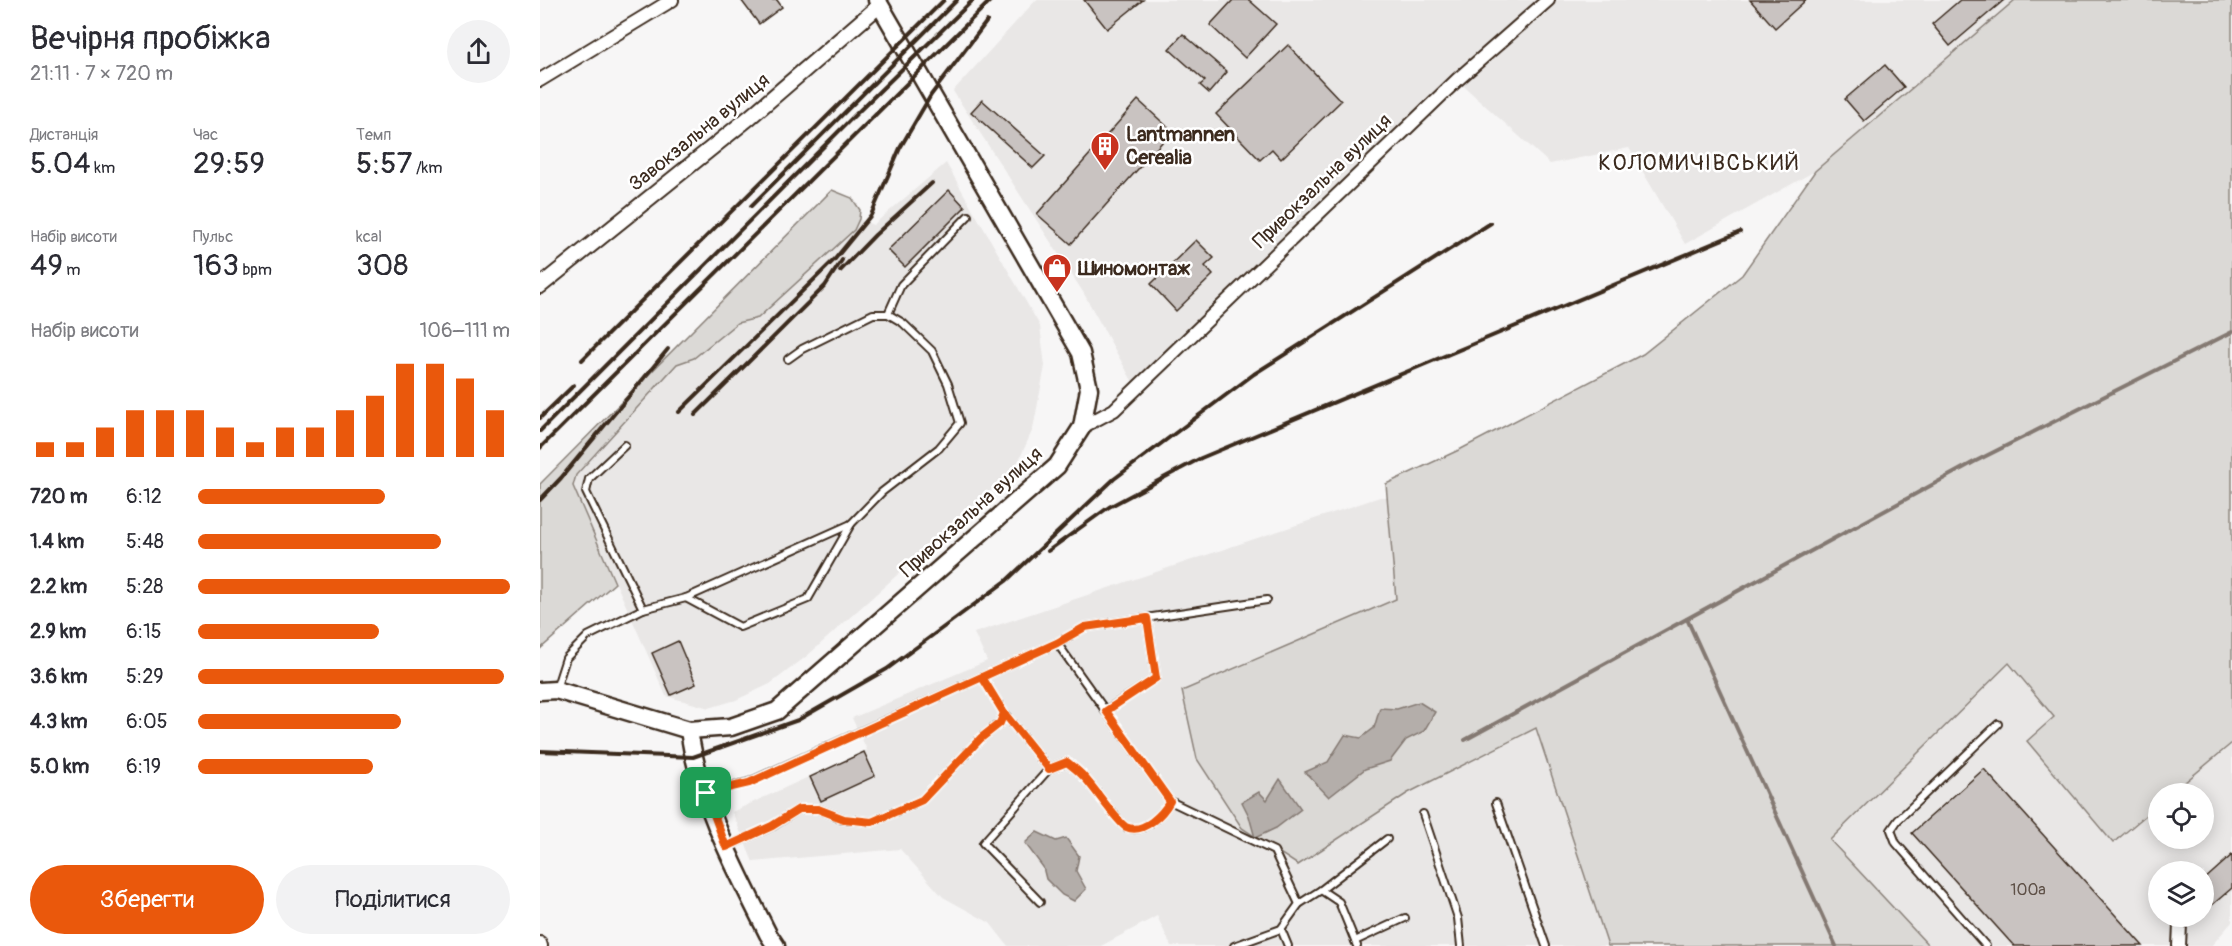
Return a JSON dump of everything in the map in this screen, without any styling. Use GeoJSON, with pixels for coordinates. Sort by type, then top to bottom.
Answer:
{"type":"FeatureCollection","features":[{"type":"Feature","properties":{"kind":"main road"},"geometry":{"type":"LineString","coordinates":[[881,2],[1081,353],[1089,389],[1082,427]]}},
{"type":"Feature","properties":{"kind":"main road","name":"Привокзальна вулиця"},"geometry":{"type":"LineString","coordinates":[[548,691],[689,730],[731,727],[777,711],[1057,466],[1082,427]]}},
{"type":"Feature","properties":{"kind":"main road"},"geometry":{"type":"LineString","coordinates":[[689,730],[693,757],[726,847],[776,946]]}},
{"type":"Feature","properties":{"kind":"street"},"geometry":{"type":"LineString","coordinates":[[540,80],[672,0]]}},
{"type":"Feature","properties":{"kind":"street","name":"Привокзальна вулиця"},"geometry":{"type":"LineString","coordinates":[[1082,427],[1114,410],[1458,80],[1548,0]]}},
{"type":"Feature","properties":{"kind":"street","name":"Завокзальна вулиця"},"geometry":{"type":"LineString","coordinates":[[540,286],[741,124],[881,2]]}},
{"type":"Feature","properties":{"kind":"street"},"geometry":{"type":"LineString","coordinates":[[2179,946],[2180,927]]}},
{"type":"Feature","properties":{"kind":"lane"},"geometry":{"type":"LineString","coordinates":[[888,314],[901,285],[968,216]]}},
{"type":"Feature","properties":{"kind":"lane"},"geometry":{"type":"LineString","coordinates":[[686,598],[740,627],[808,599],[851,524],[882,492],[939,447],[960,423],[948,384],[932,351],[903,323],[888,314],[873,314],[802,349],[788,359]]}},
{"type":"Feature","properties":{"kind":"lane"},"geometry":{"type":"LineString","coordinates":[[625,445],[590,478],[586,492],[642,609]]}},
{"type":"Feature","properties":{"kind":"lane"},"geometry":{"type":"LineString","coordinates":[[548,691],[566,658],[588,636],[642,609],[686,598],[851,524]]}},
{"type":"Feature","properties":{"kind":"lane"},"geometry":{"type":"LineString","coordinates":[[706,793],[749,783],[1057,643],[1085,627],[1268,600]]}},
{"type":"Feature","properties":{"kind":"lane"},"geometry":{"type":"LineString","coordinates":[[1106,711],[1156,678],[1147,618]]}},
{"type":"Feature","properties":{"kind":"lane"},"geometry":{"type":"LineString","coordinates":[[1057,643],[1170,801],[1274,851],[1299,904]]}},
{"type":"Feature","properties":{"kind":"lane"},"geometry":{"type":"LineString","coordinates":[[982,677],[1004,713],[1049,769]]}},
{"type":"Feature","properties":{"kind":"lane"},"geometry":{"type":"LineString","coordinates":[[726,847],[772,826],[799,809],[818,809],[844,819],[872,822],[922,800],[981,738],[1000,723],[1004,713]]}},
{"type":"Feature","properties":{"kind":"lane"},"geometry":{"type":"LineString","coordinates":[[1986,946],[1896,843],[1891,830],[1898,820],[1998,724]]}},
{"type":"Feature","properties":{"kind":"lane"},"geometry":{"type":"LineString","coordinates":[[1040,902],[983,843],[1049,769],[1067,762],[1083,775],[1125,827],[1137,829],[1153,821],[1165,810],[1170,801]]}},
{"type":"Feature","properties":{"kind":"lane"},"geometry":{"type":"LineString","coordinates":[[1496,803],[1546,946]]}},
{"type":"Feature","properties":{"kind":"lane"},"geometry":{"type":"LineString","coordinates":[[1423,814],[1458,918],[1461,946]]}},
{"type":"Feature","properties":{"kind":"lane"},"geometry":{"type":"LineString","coordinates":[[1234,946],[1281,929],[1299,904],[1321,890],[1387,839]]}},
{"type":"Feature","properties":{"kind":"lane"},"geometry":{"type":"LineString","coordinates":[[1321,890],[1339,902],[1356,943],[1405,918]]}},
{"type":"Feature","properties":{"kind":"lane"},"geometry":{"type":"LineString","coordinates":[[1281,929],[1288,946]]}},
{"type":"Feature","properties":{"kind":"shaded area"},"geometry":{"type":"Polygon","coordinates":[[[1036,0],[2015,0],[1815,171],[1685,244],[1629,148],[1550,164],[1457,80],[1136,388],[1083,292],[953,91],[1036,0]]]}},
{"type":"Feature","properties":{"kind":"shaded area"},"geometry":{"type":"Polygon","coordinates":[[[2015,0],[2232,0],[2232,743],[2184,783],[2148,783],[2148,813],[2113,843],[2027,741],[2054,717],[2009,663],[1830,840],[1929,946],[1608,946],[1536,728],[1408,793],[1298,865],[1242,828],[1197,759],[1182,691],[1396,599],[1386,484],[1461,449],[1643,354],[1742,275],[1815,171],[2015,0]]]}},
{"type":"Feature","properties":{"kind":"shaded area"},"geometry":{"type":"Polygon","coordinates":[[[946,163],[1040,326],[1045,366],[1033,429],[1015,469],[807,656],[770,684],[736,700],[709,708],[666,696],[573,486],[576,475],[678,364],[694,358],[737,323],[758,318],[854,230],[859,219],[873,225],[946,163]]]}},
{"type":"Feature","properties":{"kind":"shaded area"},"geometry":{"type":"Polygon","coordinates":[[[832,190],[852,198],[860,210],[854,230],[758,318],[737,323],[694,358],[677,364],[576,475],[573,486],[615,583],[540,649],[540,484],[832,190]]]}},
{"type":"Feature","properties":{"kind":"shaded area"},"geometry":{"type":"Polygon","coordinates":[[[1380,497],[1387,497],[1396,599],[1182,691],[1298,864],[1408,793],[1536,728],[1608,946],[1171,946],[1157,916],[1101,946],[1008,946],[990,923],[943,897],[900,849],[753,862],[732,812],[867,750],[852,718],[987,661],[974,633],[1380,497]]]}},
{"type":"Feature","properties":{"kind":"shaded area"},"geometry":{"type":"Polygon","coordinates":[[[2009,663],[2055,717],[2027,741],[2113,843],[2148,813],[2148,849],[2214,849],[2214,783],[2184,783],[2232,743],[2232,922],[2211,946],[1929,946],[1829,840],[2009,663]]]}},
{"type":"Feature","properties":{"kind":"shaded area"},"geometry":{"type":"Polygon","coordinates":[[[1419,702],[1435,712],[1424,731],[1406,740],[1390,761],[1365,769],[1329,797],[1305,772],[1328,762],[1345,735],[1361,738],[1374,728],[1380,708],[1397,709],[1419,702]]]}},
{"type":"Feature","properties":{"kind":"shaded area"},"geometry":{"type":"Polygon","coordinates":[[[1280,779],[1301,809],[1276,828],[1255,838],[1249,816],[1242,802],[1259,792],[1267,800],[1280,779]]]}},
{"type":"Feature","properties":{"kind":"shaded area"},"geometry":{"type":"Polygon","coordinates":[[[1037,832],[1056,841],[1066,838],[1079,856],[1076,871],[1086,889],[1074,901],[1062,895],[1046,879],[1043,867],[1025,843],[1037,832]]]}},
{"type":"Feature","properties":{"kind":"building"},"geometry":{"type":"Polygon","coordinates":[[[741,0],[777,0],[782,7],[759,24],[741,0]]]}},
{"type":"Feature","properties":{"kind":"building"},"geometry":{"type":"Polygon","coordinates":[[[1084,0],[1143,0],[1107,29],[1084,0]]]}},
{"type":"Feature","properties":{"kind":"building"},"geometry":{"type":"Polygon","coordinates":[[[1233,0],[1249,0],[1276,24],[1245,58],[1210,25],[1233,0]]]}},
{"type":"Feature","properties":{"kind":"building"},"geometry":{"type":"Polygon","coordinates":[[[1750,0],[1806,0],[1775,28],[1750,0]]]}},
{"type":"Feature","properties":{"kind":"building"},"geometry":{"type":"Polygon","coordinates":[[[1960,0],[2004,0],[1950,46],[1932,24],[1960,0]]]}},
{"type":"Feature","properties":{"kind":"building"},"geometry":{"type":"Polygon","coordinates":[[[1183,34],[1227,72],[1209,93],[1200,85],[1205,81],[1169,49],[1183,34]]]}},
{"type":"Feature","properties":{"kind":"building"},"geometry":{"type":"Polygon","coordinates":[[[1288,45],[1341,101],[1281,159],[1272,149],[1260,160],[1216,114],[1288,45]]]}},
{"type":"Feature","properties":{"kind":"building"},"geometry":{"type":"Polygon","coordinates":[[[1885,65],[1904,87],[1864,121],[1845,99],[1885,65]]]}},
{"type":"Feature","properties":{"kind":"building"},"geometry":{"type":"Polygon","coordinates":[[[982,100],[1045,156],[1033,168],[971,112],[982,100]]]}},
{"type":"Feature","properties":{"kind":"building","name":"Lantmannen Cerealia"},"geometry":{"type":"Polygon","coordinates":[[[1138,100],[1172,131],[1071,244],[1037,214],[1138,100]]]}},
{"type":"Feature","properties":{"kind":"building"},"geometry":{"type":"Polygon","coordinates":[[[949,190],[965,207],[905,267],[888,250],[949,190]]]}},
{"type":"Feature","properties":{"kind":"building"},"geometry":{"type":"Polygon","coordinates":[[[1196,240],[1214,258],[1205,266],[1213,275],[1176,311],[1151,284],[1196,240]]]}},
{"type":"Feature","properties":{"kind":"building"},"geometry":{"type":"Polygon","coordinates":[[[678,641],[696,684],[671,695],[652,653],[678,641]]]}},
{"type":"Feature","properties":{"kind":"building"},"geometry":{"type":"Polygon","coordinates":[[[864,752],[875,776],[821,801],[810,777],[864,752]]]}},
{"type":"Feature","properties":{"kind":"building"},"geometry":{"type":"Polygon","coordinates":[[[1984,769],[2143,946],[2014,946],[1912,833],[1984,769]]]}},
{"type":"Feature","properties":{"kind":"building"},"geometry":{"type":"Polygon","coordinates":[[[2232,855],[2232,888],[2214,903],[2214,871],[2232,855]]]}},
{"type":"Feature","properties":{"kind":"waterway"},"geometry":{"type":"LineString","coordinates":[[1465,740],[1974,462],[2232,332]]}},
{"type":"Feature","properties":{"kind":"waterway"},"geometry":{"type":"LineString","coordinates":[[1687,619],[1836,946]]}},
{"type":"Feature","properties":{"kind":"railway"},"geometry":{"type":"LineString","coordinates":[[582,360],[944,0]]}},
{"type":"Feature","properties":{"kind":"railway"},"geometry":{"type":"LineString","coordinates":[[751,206],[957,0]]}},
{"type":"Feature","properties":{"kind":"railway"},"geometry":{"type":"LineString","coordinates":[[540,431],[973,0]]}},
{"type":"Feature","properties":{"kind":"railway"},"geometry":{"type":"LineString","coordinates":[[540,448],[991,0]]}},
{"type":"Feature","properties":{"kind":"railway"},"geometry":{"type":"LineString","coordinates":[[679,412],[835,259],[871,215],[900,148],[931,95],[987,21]]}},
{"type":"Feature","properties":{"kind":"railway"},"geometry":{"type":"LineString","coordinates":[[840,271],[875,235],[932,183]]}},
{"type":"Feature","properties":{"kind":"railway"},"geometry":{"type":"LineString","coordinates":[[540,751],[693,757],[798,720],[887,669],[1006,581],[1114,479],[1254,374],[1491,223]]}},
{"type":"Feature","properties":{"kind":"railway"},"geometry":{"type":"LineString","coordinates":[[1048,551],[1109,507],[1201,458],[1740,232]]}},
{"type":"Feature","properties":{"kind":"railway"},"geometry":{"type":"LineString","coordinates":[[695,415],[825,286],[842,260]]}},
{"type":"Feature","properties":{"kind":"railway"},"geometry":{"type":"LineString","coordinates":[[540,500],[668,349]]}},
{"type":"Feature","properties":{"kind":"railway"},"geometry":{"type":"LineString","coordinates":[[540,418],[574,385]]}},
{"type":"Feature","properties":{"kind":"place","name":"Lantmannen Cerealia"},"geometry":{"type":"Point","coordinates":[1105,172]}},
{"type":"Feature","properties":{"kind":"place","name":"Шиномонтаж"},"geometry":{"type":"Point","coordinates":[1057,294]}},
{"type":"Feature","properties":{"kind":"district","name":"КОЛОМИЧІВСЬКИЙ"},"geometry":{"type":"Point","coordinates":[1699,163]}},
{"type":"Feature","properties":{"kind":"route"},"geometry":{"type":"LineString","coordinates":[[706,793],[726,847],[772,826],[799,809],[818,809],[844,819],[872,822],[922,800],[981,738],[1000,723],[1004,713],[982,677],[1057,643],[1085,627],[1147,618],[1156,678],[1106,711],[1170,801],[1165,810],[1153,821],[1137,829],[1125,827],[1083,775],[1067,762],[1049,769],[1004,713],[982,677],[749,783],[706,793]]}}]}
